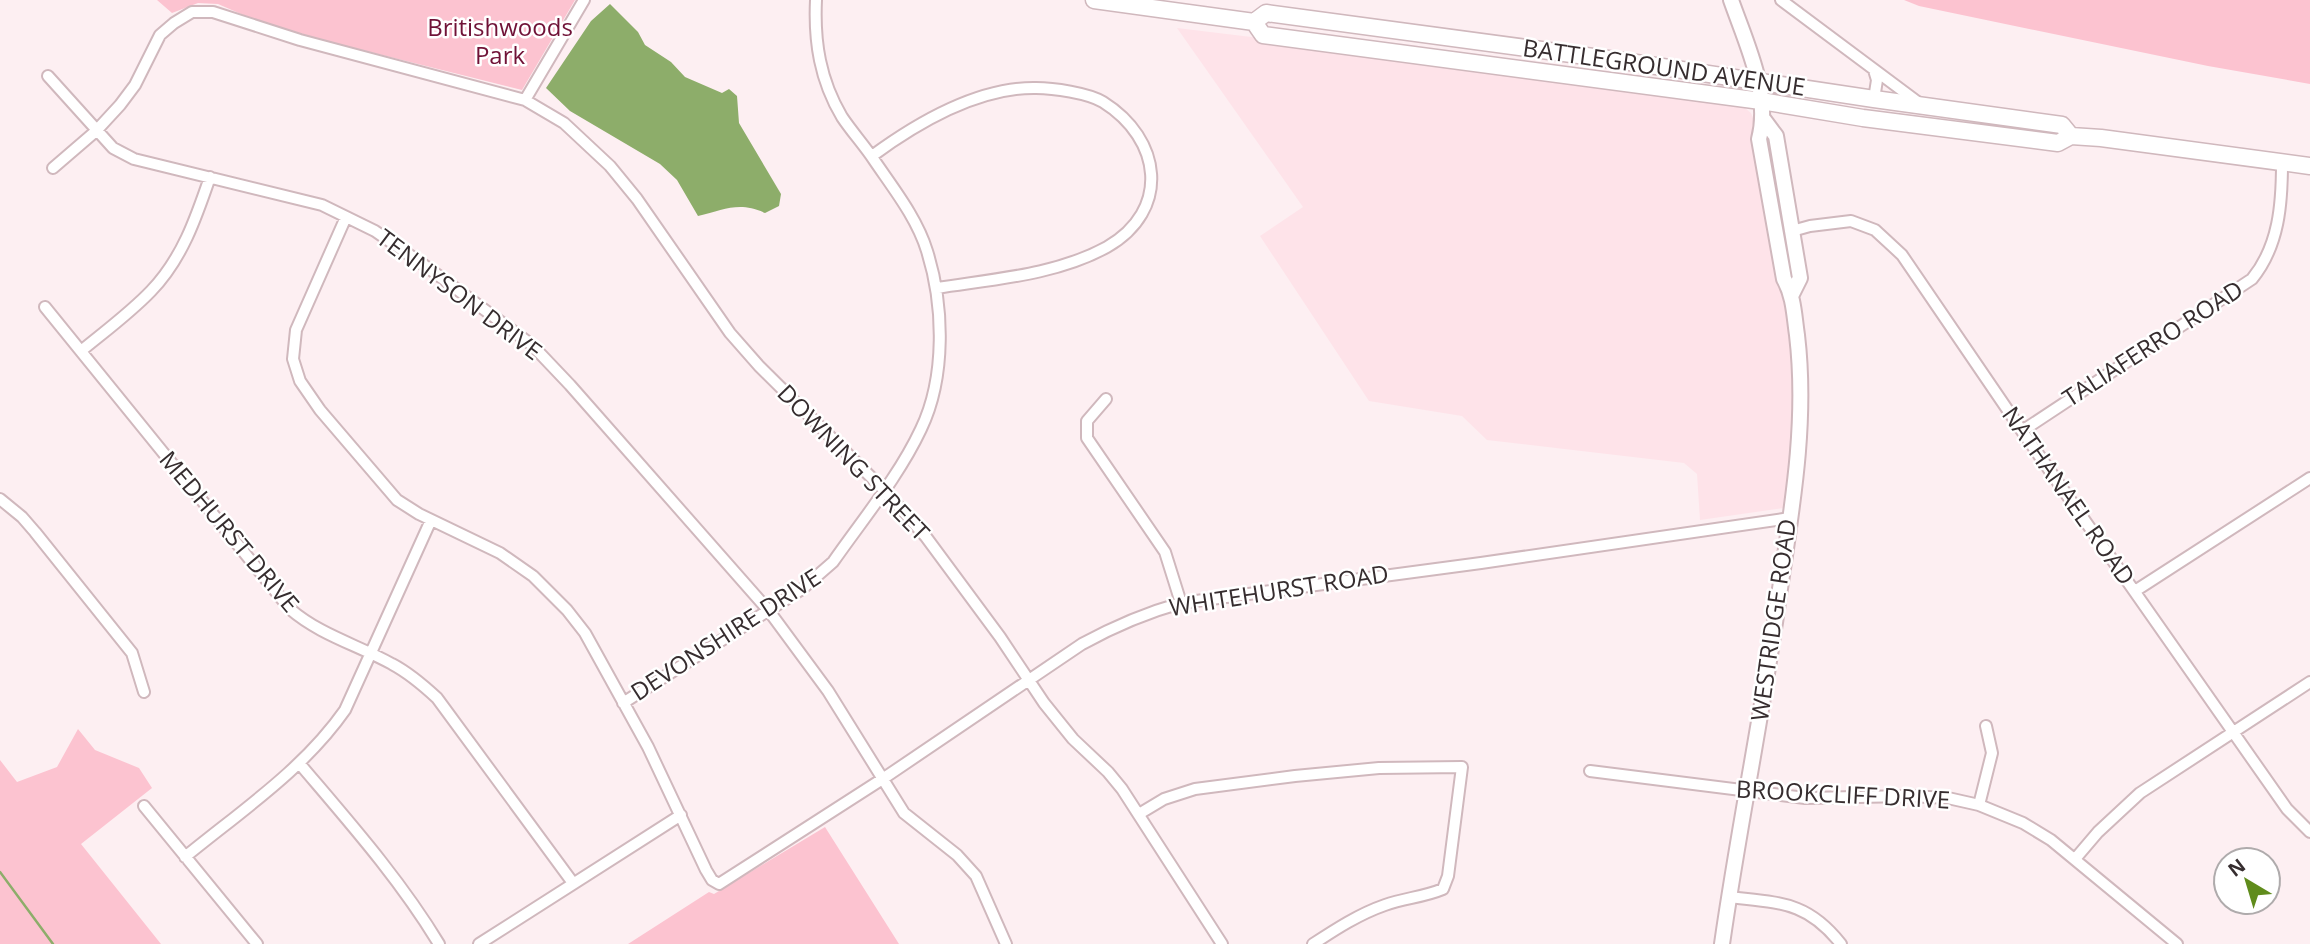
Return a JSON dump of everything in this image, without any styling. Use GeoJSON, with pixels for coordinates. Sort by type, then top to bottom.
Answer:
{"type":"FeatureCollection","features":[{"type":"Feature","properties":{"kind":"main road","name":"BATTLEGROUND AVENUE"},"geometry":{"type":"LineString","coordinates":[[1094,0],[1254,22],[1266,13],[1476,41],[2062,125],[2071,136]]}},
{"type":"Feature","properties":{"kind":"main road","name":"WESTRIDGE ROAD"},"geometry":{"type":"LineString","coordinates":[[1731,0],[1758,81],[1765,120],[1776,136],[1800,278],[1792,294]]}},
{"type":"Feature","properties":{"kind":"main road","name":"BATTLEGROUND AVENUE"},"geometry":{"type":"LineString","coordinates":[[1254,22],[1263,35],[1761,101],[1863,118],[2058,143],[2071,136],[2310,166]]}},
{"type":"Feature","properties":{"kind":"main road"},"geometry":{"type":"LineString","coordinates":[[1425,57],[1432,47],[1462,49],[1476,41]]}},
{"type":"Feature","properties":{"kind":"main road","name":"WESTRIDGE ROAD"},"geometry":{"type":"LineString","coordinates":[[1722,944],[1790,518],[1801,409],[1792,294],[1784,279],[1759,139],[1765,120]]}},
{"type":"Feature","properties":{"kind":"street"},"geometry":{"type":"LineString","coordinates":[[525,100],[584,0]]}},
{"type":"Feature","properties":{"kind":"street","name":"DEVONSHIRE DRIVE"},"geometry":{"type":"LineString","coordinates":[[623,703],[769,611],[819,576],[833,562],[884,490],[922,427],[931,401],[938,343],[937,288],[927,250],[911,216],[844,119],[826,83],[816,48],[816,0]]}},
{"type":"Feature","properties":{"kind":"street"},"geometry":{"type":"LineString","coordinates":[[1781,0],[1921,105]]}},
{"type":"Feature","properties":{"kind":"street","name":"DOWNING STREET"},"geometry":{"type":"LineString","coordinates":[[53,168],[96,131],[120,105],[135,85],[160,35],[192,12],[213,12],[300,40],[525,100],[564,122],[610,166],[636,198],[730,333],[758,366],[884,490],[926,537],[1058,720],[1108,772],[1139,814],[1222,944]]}},
{"type":"Feature","properties":{"kind":"street"},"geometry":{"type":"LineString","coordinates":[[1874,71],[1877,80],[1874,99]]}},
{"type":"Feature","properties":{"kind":"street","name":"TENNYSON DRIVE"},"geometry":{"type":"LineString","coordinates":[[48,76],[113,148],[134,159],[322,205],[346,216],[376,231],[532,345],[769,611],[828,691],[904,813],[957,855],[976,876],[1006,944]]}},
{"type":"Feature","properties":{"kind":"street"},"geometry":{"type":"LineString","coordinates":[[872,156],[928,119],[967,102],[999,93],[1034,88],[1069,92],[1102,101],[1131,127],[1146,149],[1153,176],[1145,207],[1130,229],[1109,245],[1048,270],[937,288]]}},
{"type":"Feature","properties":{"kind":"street","name":"TALIAFERRO ROAD"},"geometry":{"type":"LineString","coordinates":[[2022,431],[2252,279],[2265,263],[2272,248],[2281,204],[2282,163]]}},
{"type":"Feature","properties":{"kind":"street"},"geometry":{"type":"LineString","coordinates":[[81,351],[151,291],[166,273],[192,228],[210,177]]}},
{"type":"Feature","properties":{"kind":"street"},"geometry":{"type":"LineString","coordinates":[[346,216],[296,330],[293,345],[296,371],[306,392],[388,492],[410,510],[500,553],[546,588],[568,610],[585,633],[681,815],[479,944]]}},
{"type":"Feature","properties":{"kind":"street","name":"NATHANAEL ROAD"},"geometry":{"type":"LineString","coordinates":[[1792,230],[1851,221],[1875,230],[1893,244],[2233,733],[2287,809],[2310,832]]}},
{"type":"Feature","properties":{"kind":"street","name":"MEDHURST DRIVE"},"geometry":{"type":"LineString","coordinates":[[45,307],[279,597],[300,618],[408,673],[437,698],[573,883]]}},
{"type":"Feature","properties":{"kind":"street"},"geometry":{"type":"LineString","coordinates":[[1106,399],[1087,421],[1087,438],[1165,552],[1181,603]]}},
{"type":"Feature","properties":{"kind":"street"},"geometry":{"type":"LineString","coordinates":[[2136,592],[2310,478]]}},
{"type":"Feature","properties":{"kind":"street"},"geometry":{"type":"LineString","coordinates":[[0,499],[24,520],[132,653],[144,692]]}},
{"type":"Feature","properties":{"kind":"street","name":"WHITEHURST ROAD"},"geometry":{"type":"LineString","coordinates":[[681,815],[706,870],[712,880],[719,884],[884,778],[1082,644],[1144,614],[1181,603],[1790,518]]}},
{"type":"Feature","properties":{"kind":"street"},"geometry":{"type":"LineString","coordinates":[[185,857],[299,763],[328,734],[345,710],[431,520]]}},
{"type":"Feature","properties":{"kind":"street"},"geometry":{"type":"LineString","coordinates":[[2075,859],[2098,832],[2140,793],[2310,682]]}},
{"type":"Feature","properties":{"kind":"street"},"geometry":{"type":"LineString","coordinates":[[1979,806],[1992,753],[1986,726]]}},
{"type":"Feature","properties":{"kind":"street"},"geometry":{"type":"LineString","coordinates":[[299,763],[374,851],[439,944]]}},
{"type":"Feature","properties":{"kind":"street"},"geometry":{"type":"LineString","coordinates":[[1139,814],[1164,799],[1195,789],[1379,768],[1462,767],[1448,876],[1443,888],[1428,895],[1387,904],[1360,915],[1313,944]]}},
{"type":"Feature","properties":{"kind":"street","name":"BROOKCLIFF DRIVE"},"geometry":{"type":"LineString","coordinates":[[1590,771],[1805,798],[1909,796],[1948,798],[1979,806],[2023,823],[2050,839],[2177,944]]}},
{"type":"Feature","properties":{"kind":"street"},"geometry":{"type":"LineString","coordinates":[[144,806],[257,944]]}},
{"type":"Feature","properties":{"kind":"street"},"geometry":{"type":"LineString","coordinates":[[1729,897],[1779,903],[1800,909],[1824,924],[1841,944]]}},
{"type":"Feature","properties":{"kind":"shaded area"},"geometry":{"type":"Polygon","coordinates":[[[610,4],[638,32],[645,45],[671,62],[685,77],[722,93],[729,89],[737,96],[739,123],[781,194],[779,206],[765,213],[739,207],[698,216],[677,180],[660,164],[570,111],[546,88],[591,21],[610,4]]]}},
{"type":"Feature","properties":{"kind":"shaded area"},"geometry":{"type":"Polygon","coordinates":[[[1177,28],[1398,55],[1745,108],[1754,121],[1791,346],[1794,393],[1791,462],[1784,508],[1700,520],[1697,474],[1684,463],[1487,440],[1462,416],[1369,401],[1260,236],[1303,207],[1177,28]]]}},
{"type":"Feature","properties":{"kind":"green space","name":"Britishwoods Park"},"geometry":{"type":"Polygon","coordinates":[[[157,0],[575,0],[522,90],[330,42],[257,21],[218,4],[198,3],[172,13],[157,0]]]}},
{"type":"Feature","properties":{"kind":"green space"},"geometry":{"type":"Polygon","coordinates":[[[1904,0],[2310,0],[2310,84],[2208,66],[1919,6],[1904,0]]]}},
{"type":"Feature","properties":{"kind":"green space"},"geometry":{"type":"Polygon","coordinates":[[[78,729],[95,750],[139,768],[152,788],[81,844],[161,944],[0,944],[0,760],[17,782],[57,767],[78,729]]]}},
{"type":"Feature","properties":{"kind":"green space"},"geometry":{"type":"Polygon","coordinates":[[[825,827],[899,944],[628,944],[709,892],[714,894],[825,827]]]}},
{"type":"Feature","properties":{"kind":"waterway"},"geometry":{"type":"LineString","coordinates":[[0,872],[53,944]]}}]}
